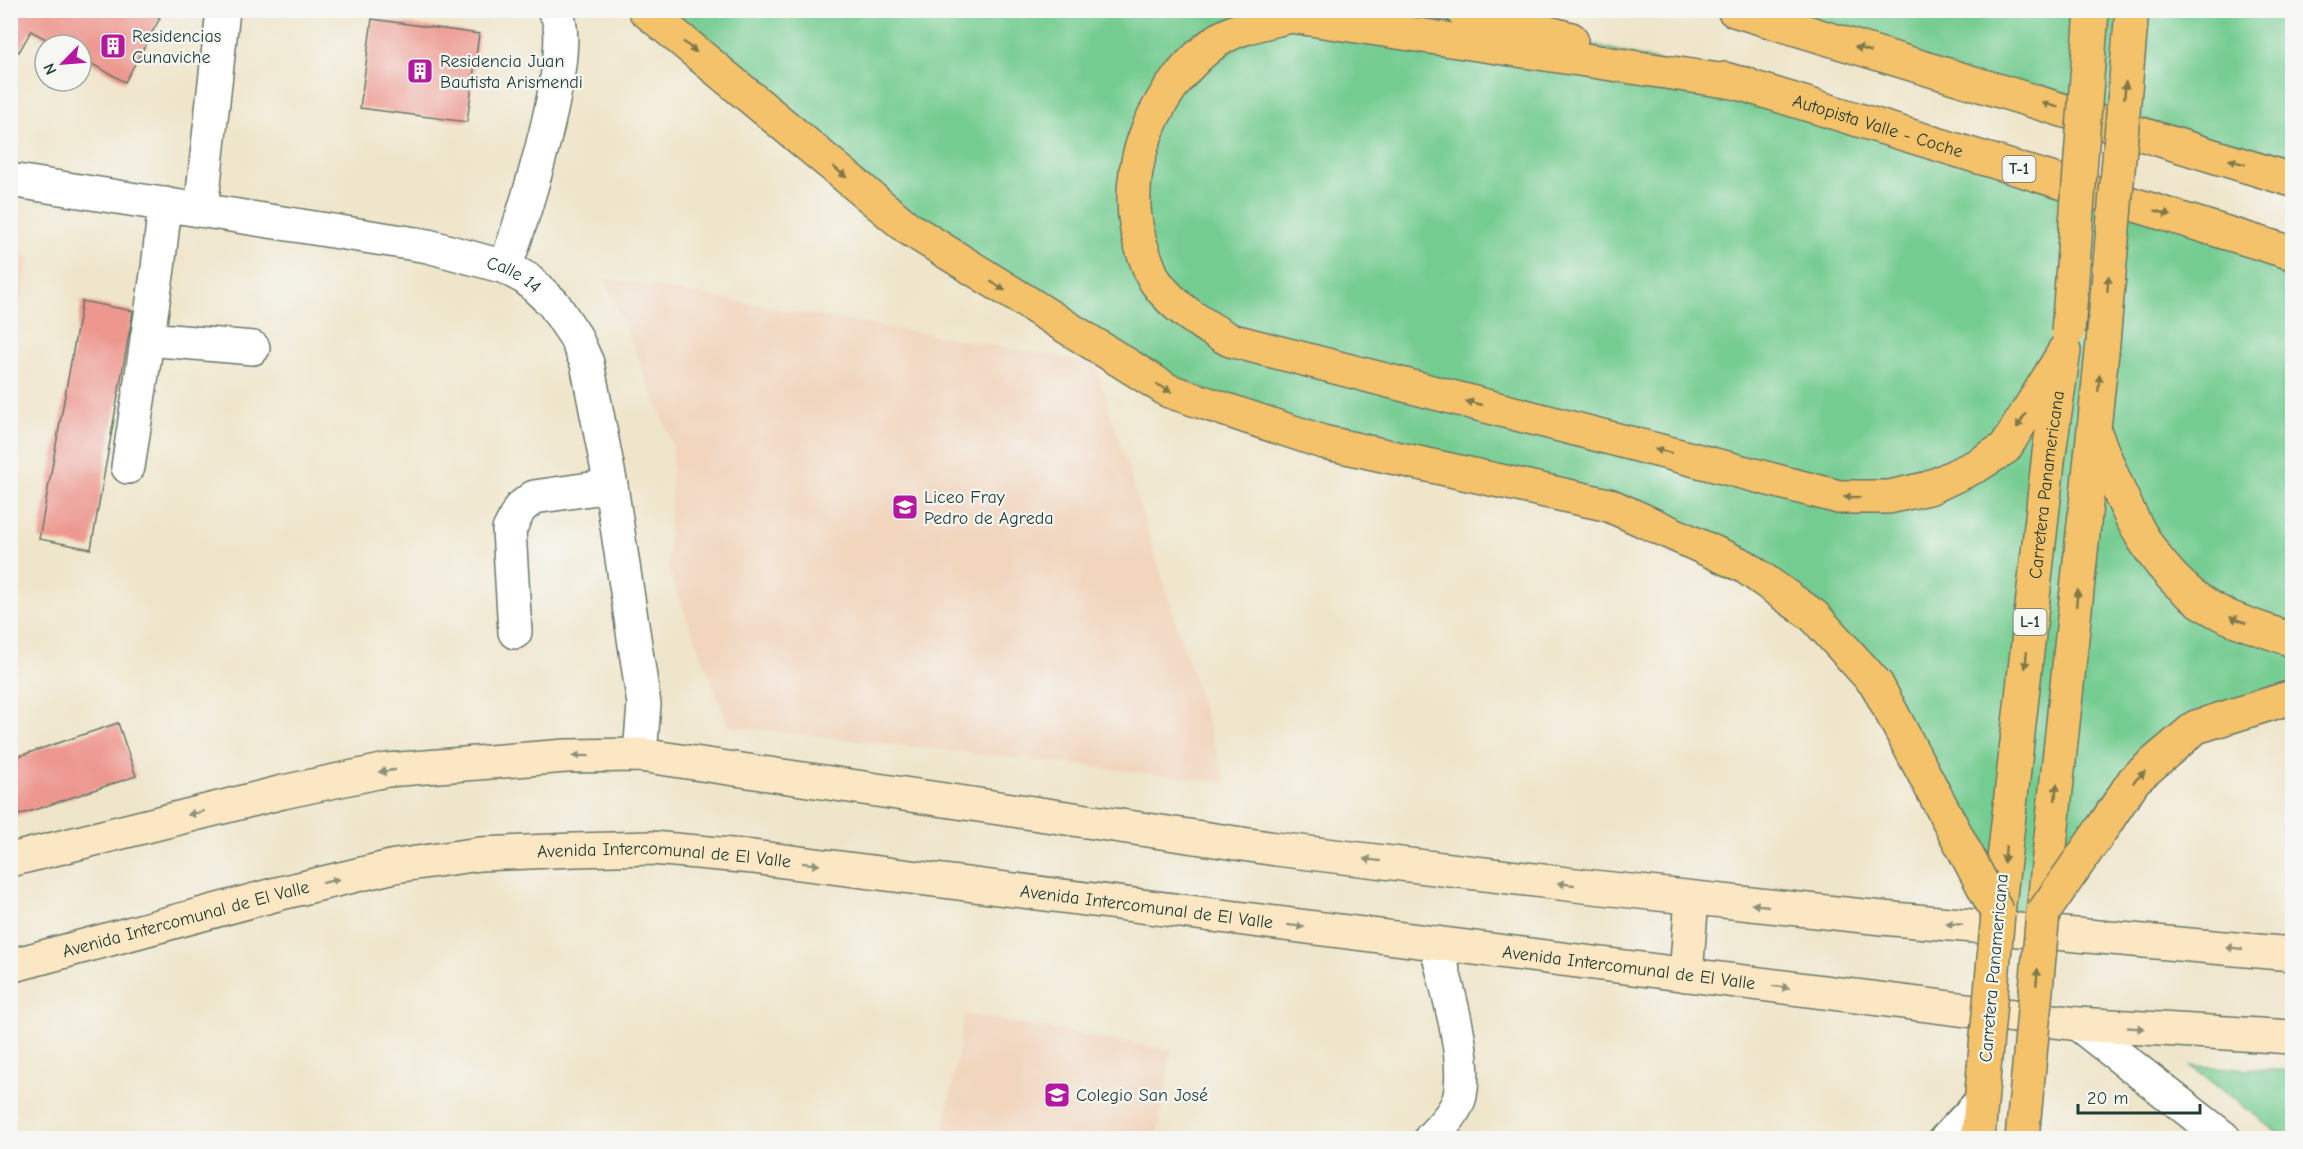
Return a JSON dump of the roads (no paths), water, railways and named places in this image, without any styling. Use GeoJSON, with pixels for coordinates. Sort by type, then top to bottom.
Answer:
{"type":"FeatureCollection","features":[{"type":"Feature","properties":{"kind":"main road"},"geometry":{"type":"LineString","coordinates":[[645,10],[908,228],[1169,391],[1323,442],[1609,505],[1744,566],[1814,616],[1877,685],[1998,914]]}},
{"type":"Feature","properties":{"kind":"main road","name":"Autopista Valle - Coche"},"geometry":{"type":"LineString","coordinates":[[1462,10],[1746,84],[2292,253]]}},
{"type":"Feature","properties":{"kind":"main road"},"geometry":{"type":"LineString","coordinates":[[1734,10],[2292,180]]}},
{"type":"Feature","properties":{"kind":"main road","name":"Carretera Panamericana"},"geometry":{"type":"LineString","coordinates":[[1978,1138],[1998,914],[2049,453],[2065,343],[2092,10]]}},
{"type":"Feature","properties":{"kind":"main road","name":"L-1"},"geometry":{"type":"LineString","coordinates":[[2022,1138],[2043,913],[2095,433],[2132,10]]}},
{"type":"Feature","properties":{"kind":"main road"},"geometry":{"type":"LineString","coordinates":[[1746,84],[1290,16],[1250,26],[1211,44],[1176,80],[1152,117],[1136,166],[1132,210],[1141,246],[1155,281],[1190,318],[1230,340],[1839,496],[1889,497],[1929,488],[1978,465],[2005,448],[2065,343]]}},
{"type":"Feature","properties":{"kind":"main road"},"geometry":{"type":"LineString","coordinates":[[2095,433],[2124,506],[2161,566],[2179,585],[2220,613],[2292,640]]}},
{"type":"Feature","properties":{"kind":"main road"},"geometry":{"type":"LineString","coordinates":[[2043,913],[2134,780],[2196,727],[2292,697]]}},
{"type":"Feature","properties":{"kind":"main road"},"geometry":{"type":"LineString","coordinates":[[10,860],[271,795],[387,770],[566,756],[640,754],[1276,849],[1692,898],[1916,921],[2292,954]]}},
{"type":"Feature","properties":{"kind":"main road","name":"Avenida Intercomunal de El Valle"},"geometry":{"type":"LineString","coordinates":[[10,966],[277,894],[395,866],[480,854],[619,849],[720,853],[2078,1024],[2292,1037]]}},
{"type":"Feature","properties":{"kind":"main road"},"geometry":{"type":"LineString","coordinates":[[1686,975],[1692,898]]}},
{"type":"Feature","properties":{"kind":"main road"},"geometry":{"type":"LineString","coordinates":[[1983,1082],[2027,1087]]}},
{"type":"Feature","properties":{"kind":"street"},"geometry":{"type":"LineString","coordinates":[[201,210],[223,10]]}},
{"type":"Feature","properties":{"kind":"street"},"geometry":{"type":"LineString","coordinates":[[505,267],[520,229],[543,143],[562,45],[561,21],[554,10]]}},
{"type":"Feature","properties":{"kind":"street","name":"Calle 14"},"geometry":{"type":"LineString","coordinates":[[10,180],[428,246],[505,267],[526,279],[553,303],[575,336],[587,363],[612,486],[645,704],[640,754]]}},
{"type":"Feature","properties":{"kind":"street"},"geometry":{"type":"LineString","coordinates":[[128,467],[165,204]]}},
{"type":"Feature","properties":{"kind":"street"},"geometry":{"type":"LineString","coordinates":[[147,339],[253,348]]}},
{"type":"Feature","properties":{"kind":"street"},"geometry":{"type":"LineString","coordinates":[[515,632],[509,530],[520,508],[534,496],[612,486]]}},
{"type":"Feature","properties":{"kind":"street"},"geometry":{"type":"LineString","coordinates":[[1431,1138],[1449,1119],[1460,1097],[1461,1063],[1436,943]]}},
{"type":"Feature","properties":{"kind":"street"},"geometry":{"type":"LineString","coordinates":[[2078,1024],[2224,1138]]}},
{"type":"Feature","properties":{"kind":"lane"},"geometry":{"type":"LineString","coordinates":[[1940,1138],[1983,1082]]}},
{"type":"Feature","properties":{"kind":"place","name":"Residencias Cunaviche"},"geometry":{"type":"Point","coordinates":[113,46]}},
{"type":"Feature","properties":{"kind":"place","name":"Residencia Juan Bautista Arismendi"},"geometry":{"type":"Point","coordinates":[420,71]}},
{"type":"Feature","properties":{"kind":"place","name":"Liceo Fray Pedro de Agreda"},"geometry":{"type":"Point","coordinates":[905,507]}},
{"type":"Feature","properties":{"kind":"place","name":"Colegio San José"},"geometry":{"type":"Point","coordinates":[1057,1095]}}]}
